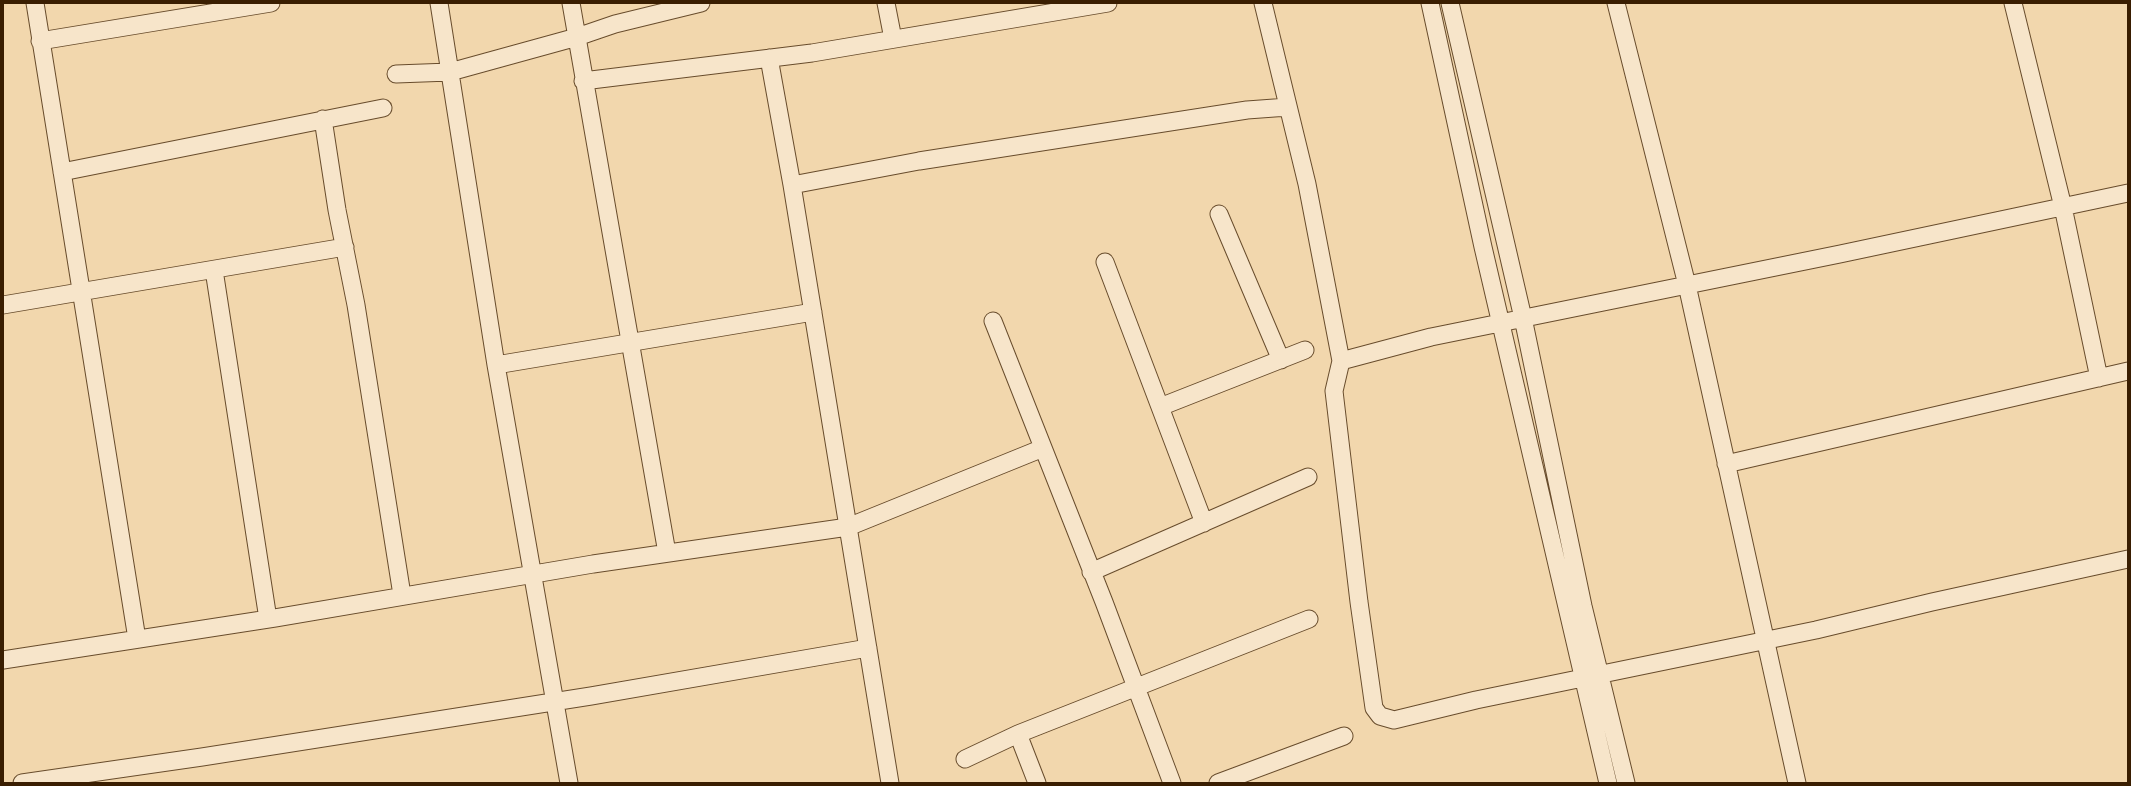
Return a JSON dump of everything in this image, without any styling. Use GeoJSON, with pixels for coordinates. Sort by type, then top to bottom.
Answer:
{"type":"FeatureCollection","features":[{"type":"Feature","properties":{"kind":"street"},"geometry":{"type":"LineString","coordinates":[[35,3],[137,639]]}},
{"type":"Feature","properties":{"kind":"street"},"geometry":{"type":"LineString","coordinates":[[40,41],[271,3]]}},
{"type":"Feature","properties":{"kind":"street"},"geometry":{"type":"LineString","coordinates":[[439,3],[496,365],[569,783]]}},
{"type":"Feature","properties":{"kind":"street"},"geometry":{"type":"LineString","coordinates":[[571,3],[583,81],[667,553]]}},
{"type":"Feature","properties":{"kind":"street"},"geometry":{"type":"LineString","coordinates":[[396,74],[450,72],[577,37],[615,24],[701,3]]}},
{"type":"Feature","properties":{"kind":"street"},"geometry":{"type":"LineString","coordinates":[[886,3],[893,39]]}},
{"type":"Feature","properties":{"kind":"street"},"geometry":{"type":"LineString","coordinates":[[583,81],[812,53],[1108,3]]}},
{"type":"Feature","properties":{"kind":"street"},"geometry":{"type":"LineString","coordinates":[[1263,3],[1307,184],[1341,361],[1334,391],[1359,602],[1374,708],[1380,716],[1394,720],[1476,700],[1765,640],[2128,561]]}},
{"type":"Feature","properties":{"kind":"street"},"geometry":{"type":"LineString","coordinates":[[1430,3],[1483,247],[1592,676],[1626,783]]}},
{"type":"Feature","properties":{"kind":"street"},"geometry":{"type":"LineString","coordinates":[[1450,3],[1522,318],[1592,676],[1608,783]]}},
{"type":"Feature","properties":{"kind":"street"},"geometry":{"type":"LineString","coordinates":[[1616,3],[1687,285],[1796,783]]}},
{"type":"Feature","properties":{"kind":"street"},"geometry":{"type":"LineString","coordinates":[[2014,3],[2063,207],[2099,378]]}},
{"type":"Feature","properties":{"kind":"street"},"geometry":{"type":"LineString","coordinates":[[768,58],[792,185],[890,783]]}},
{"type":"Feature","properties":{"kind":"street"},"geometry":{"type":"LineString","coordinates":[[792,185],[941,157],[1247,110],[1288,106]]}},
{"type":"Feature","properties":{"kind":"street"},"geometry":{"type":"LineString","coordinates":[[62,172],[383,108]]}},
{"type":"Feature","properties":{"kind":"street"},"geometry":{"type":"LineString","coordinates":[[323,119],[402,596]]}},
{"type":"Feature","properties":{"kind":"street"},"geometry":{"type":"LineString","coordinates":[[1341,361],[1431,337],[2128,193]]}},
{"type":"Feature","properties":{"kind":"street"},"geometry":{"type":"LineString","coordinates":[[1219,214],[1281,360]]}},
{"type":"Feature","properties":{"kind":"street"},"geometry":{"type":"LineString","coordinates":[[3,304],[345,247]]}},
{"type":"Feature","properties":{"kind":"street"},"geometry":{"type":"LineString","coordinates":[[1105,262],[1204,523]]}},
{"type":"Feature","properties":{"kind":"street"},"geometry":{"type":"LineString","coordinates":[[214,270],[268,619]]}},
{"type":"Feature","properties":{"kind":"street"},"geometry":{"type":"LineString","coordinates":[[496,365],[813,312]]}},
{"type":"Feature","properties":{"kind":"street"},"geometry":{"type":"LineString","coordinates":[[993,321],[1172,783]]}},
{"type":"Feature","properties":{"kind":"street"},"geometry":{"type":"LineString","coordinates":[[1160,406],[1305,350]]}},
{"type":"Feature","properties":{"kind":"street"},"geometry":{"type":"LineString","coordinates":[[1726,464],[2128,371]]}},
{"type":"Feature","properties":{"kind":"street"},"geometry":{"type":"LineString","coordinates":[[3,660],[268,619],[532,574],[848,527],[1043,448]]}},
{"type":"Feature","properties":{"kind":"street"},"geometry":{"type":"LineString","coordinates":[[1091,572],[1308,478]]}},
{"type":"Feature","properties":{"kind":"street"},"geometry":{"type":"LineString","coordinates":[[966,758],[1018,734],[1309,619]]}},
{"type":"Feature","properties":{"kind":"street"},"geometry":{"type":"LineString","coordinates":[[22,783],[202,757],[554,702],[868,648]]}},
{"type":"Feature","properties":{"kind":"street"},"geometry":{"type":"LineString","coordinates":[[1018,734],[1038,783]]}},
{"type":"Feature","properties":{"kind":"street"},"geometry":{"type":"LineString","coordinates":[[1218,783],[1344,736]]}}]}
